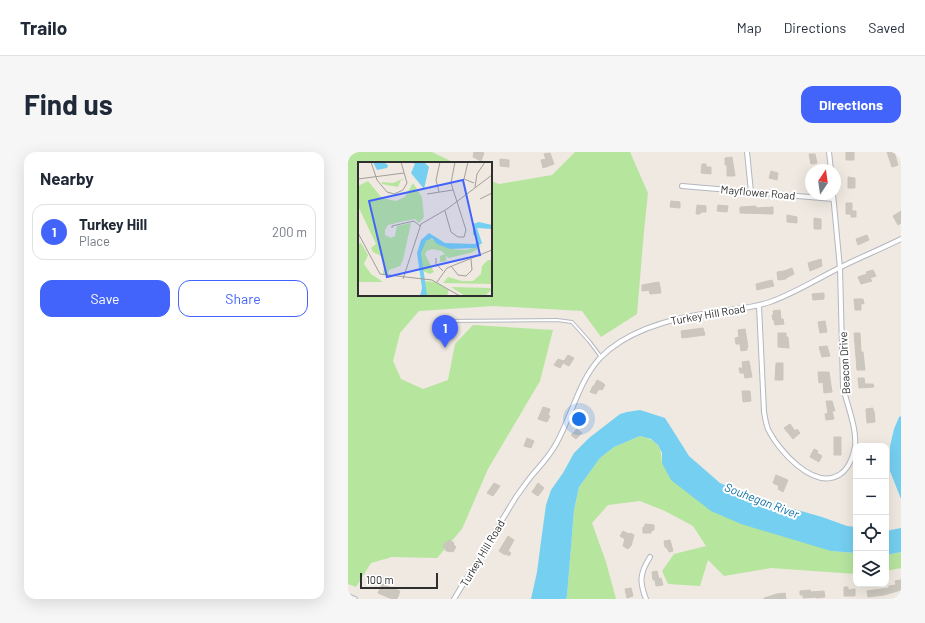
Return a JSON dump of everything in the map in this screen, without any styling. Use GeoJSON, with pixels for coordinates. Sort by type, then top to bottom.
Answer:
{"type":"FeatureCollection","features":[{"type":"Feature","properties":{"kind":"street"},"geometry":{"type":"LineString","coordinates":[[748,152],[751,192]]}},
{"type":"Feature","properties":{"kind":"street"},"geometry":{"type":"LineString","coordinates":[[830,152],[831,164]]}},
{"type":"Feature","properties":{"kind":"street","name":"Mayflower Road"},"geometry":{"type":"LineString","coordinates":[[682,186],[805,195]]}},
{"type":"Feature","properties":{"kind":"street","name":"Beacon Drive"},"geometry":{"type":"LineString","coordinates":[[759,306],[764,412],[768,429],[778,444],[803,470],[819,477],[830,478],[841,474],[850,464],[854,452],[855,440],[854,428],[843,386],[842,305],[833,200]]}},
{"type":"Feature","properties":{"kind":"street","name":"Turkey Hill Road"},"geometry":{"type":"LineString","coordinates":[[454,599],[516,497],[526,482],[557,444],[586,377],[593,366],[610,349],[631,336],[665,322],[682,317],[759,306],[778,299],[901,239]]}},
{"type":"Feature","properties":{"kind":"street"},"geometry":{"type":"LineString","coordinates":[[646,599],[643,593],[641,581],[642,573],[650,557]]}},
{"type":"Feature","properties":{"kind":"street"},"geometry":{"type":"LineString","coordinates":[[348,596],[355,599]]}},
{"type":"Feature","properties":{"kind":"lane"},"geometry":{"type":"LineString","coordinates":[[438,334],[442,321],[557,320],[572,322],[601,357]]}},
{"type":"Feature","properties":{"kind":"green space"},"geometry":{"type":"Polygon","coordinates":[[[348,152],[432,152],[453,162],[358,162],[358,296],[492,296],[492,181],[499,184],[552,175],[575,152],[630,152],[648,193],[637,314],[601,337],[582,311],[493,306],[419,311],[400,333],[393,361],[401,379],[423,389],[448,380],[455,344],[473,325],[553,330],[540,381],[488,469],[462,529],[437,558],[392,557],[371,563],[356,587],[348,584],[348,152]]]}},
{"type":"Feature","properties":{"kind":"green space"},"geometry":{"type":"Polygon","coordinates":[[[640,436],[655,442],[661,452],[662,463],[831,551],[853,553],[853,574],[771,568],[724,576],[708,560],[700,586],[668,584],[662,571],[674,554],[706,546],[693,526],[665,511],[640,501],[608,505],[592,523],[606,562],[616,599],[566,599],[574,510],[579,487],[600,458],[614,447],[640,436]]]}},
{"type":"Feature","properties":{"kind":"green space"},"geometry":{"type":"Polygon","coordinates":[[[901,552],[901,568],[889,570],[889,554],[901,552]]]}},
{"type":"Feature","properties":{"kind":"water","name":"Souhegan River"},"geometry":{"type":"Polygon","coordinates":[[[640,410],[665,418],[689,456],[720,483],[755,498],[853,527],[853,553],[831,551],[741,524],[711,511],[671,480],[662,463],[662,453],[658,445],[651,439],[640,436],[614,447],[600,458],[579,487],[574,510],[566,599],[531,599],[537,572],[546,505],[551,490],[563,473],[574,453],[589,438],[620,414],[640,410]]]}},
{"type":"Feature","properties":{"kind":"water"},"geometry":{"type":"Polygon","coordinates":[[[901,416],[901,499],[890,471],[890,446],[894,429],[899,417],[901,416]]]}},
{"type":"Feature","properties":{"kind":"water"},"geometry":{"type":"Polygon","coordinates":[[[901,528],[901,552],[889,554],[889,530],[901,528]]]}},
{"type":"Feature","properties":{"kind":"building"},"geometry":{"type":"Polygon","coordinates":[[[474,152],[484,153],[481,161],[473,157],[474,152]]]}},
{"type":"Feature","properties":{"kind":"building"},"geometry":{"type":"Polygon","coordinates":[[[846,152],[854,152],[854,160],[846,160],[846,152]]]}},
{"type":"Feature","properties":{"kind":"building"},"geometry":{"type":"Polygon","coordinates":[[[887,152],[894,152],[898,165],[892,167],[887,152]]]}},
{"type":"Feature","properties":{"kind":"building"},"geometry":{"type":"Polygon","coordinates":[[[550,153],[554,164],[543,168],[541,160],[546,159],[544,154],[550,153]]]}},
{"type":"Feature","properties":{"kind":"building"},"geometry":{"type":"Polygon","coordinates":[[[809,154],[815,154],[817,163],[811,164],[809,154]]]}},
{"type":"Feature","properties":{"kind":"building"},"geometry":{"type":"Polygon","coordinates":[[[732,157],[735,176],[727,176],[727,165],[725,165],[725,158],[732,157]]]}},
{"type":"Feature","properties":{"kind":"building"},"geometry":{"type":"Polygon","coordinates":[[[500,159],[509,160],[509,167],[500,166],[500,159]]]}},
{"type":"Feature","properties":{"kind":"building"},"geometry":{"type":"Polygon","coordinates":[[[702,164],[706,164],[706,167],[711,167],[711,174],[701,173],[702,164]]]}},
{"type":"Feature","properties":{"kind":"building"},"geometry":{"type":"Polygon","coordinates":[[[771,171],[778,173],[777,180],[769,178],[771,171]]]}},
{"type":"Feature","properties":{"kind":"building"},"geometry":{"type":"Polygon","coordinates":[[[848,177],[855,178],[855,188],[848,188],[848,177]]]}},
{"type":"Feature","properties":{"kind":"building"},"geometry":{"type":"Polygon","coordinates":[[[671,201],[680,202],[680,208],[670,207],[671,201]]]}},
{"type":"Feature","properties":{"kind":"building"},"geometry":{"type":"Polygon","coordinates":[[[846,203],[852,203],[852,211],[856,211],[856,217],[851,217],[851,214],[846,214],[846,203]]]}},
{"type":"Feature","properties":{"kind":"building"},"geometry":{"type":"Polygon","coordinates":[[[697,205],[706,206],[706,212],[696,214],[697,205]]]}},
{"type":"Feature","properties":{"kind":"building"},"geometry":{"type":"Polygon","coordinates":[[[718,205],[728,206],[727,212],[717,211],[718,205]]]}},
{"type":"Feature","properties":{"kind":"building"},"geometry":{"type":"Polygon","coordinates":[[[756,206],[756,208],[773,207],[773,214],[740,213],[740,207],[756,206]]]}},
{"type":"Feature","properties":{"kind":"building"},"geometry":{"type":"Polygon","coordinates":[[[901,211],[901,223],[898,225],[893,216],[901,211]]]}},
{"type":"Feature","properties":{"kind":"building"},"geometry":{"type":"Polygon","coordinates":[[[787,215],[797,217],[797,223],[787,222],[787,215]]]}},
{"type":"Feature","properties":{"kind":"building"},"geometry":{"type":"Polygon","coordinates":[[[814,218],[821,219],[821,229],[814,229],[814,218]]]}},
{"type":"Feature","properties":{"kind":"building"},"geometry":{"type":"Polygon","coordinates":[[[867,235],[869,240],[858,245],[856,239],[867,235]]]}},
{"type":"Feature","properties":{"kind":"building"},"geometry":{"type":"Polygon","coordinates":[[[821,259],[822,266],[810,271],[808,263],[821,259]]]}},
{"type":"Feature","properties":{"kind":"building"},"geometry":{"type":"Polygon","coordinates":[[[792,268],[794,274],[786,279],[778,280],[777,272],[792,268]]]}},
{"type":"Feature","properties":{"kind":"building"},"geometry":{"type":"Polygon","coordinates":[[[873,270],[876,276],[870,278],[872,281],[861,284],[858,277],[873,270]]]}},
{"type":"Feature","properties":{"kind":"building"},"geometry":{"type":"Polygon","coordinates":[[[772,280],[774,286],[757,290],[756,284],[772,280]]]}},
{"type":"Feature","properties":{"kind":"building"},"geometry":{"type":"Polygon","coordinates":[[[659,282],[661,293],[650,294],[649,290],[642,291],[642,285],[659,282]]]}},
{"type":"Feature","properties":{"kind":"building"},"geometry":{"type":"Polygon","coordinates":[[[824,293],[824,299],[813,300],[812,294],[824,293]]]}},
{"type":"Feature","properties":{"kind":"building"},"geometry":{"type":"Polygon","coordinates":[[[854,299],[863,299],[864,304],[861,303],[861,310],[855,310],[854,299]]]}},
{"type":"Feature","properties":{"kind":"building"},"geometry":{"type":"Polygon","coordinates":[[[780,310],[781,319],[783,319],[784,324],[775,325],[772,315],[774,315],[773,311],[780,310]]]}},
{"type":"Feature","properties":{"kind":"building"},"geometry":{"type":"Polygon","coordinates":[[[825,321],[827,332],[820,333],[818,322],[825,321]]]}},
{"type":"Feature","properties":{"kind":"building"},"geometry":{"type":"Polygon","coordinates":[[[703,328],[705,335],[682,338],[681,331],[703,328]]]}},
{"type":"Feature","properties":{"kind":"building"},"geometry":{"type":"Polygon","coordinates":[[[745,329],[748,347],[747,350],[741,351],[740,344],[736,344],[735,338],[739,337],[738,330],[745,329]]]}},
{"type":"Feature","properties":{"kind":"building"},"geometry":{"type":"Polygon","coordinates":[[[778,333],[786,333],[789,348],[778,347],[778,333]]]}},
{"type":"Feature","properties":{"kind":"building"},"geometry":{"type":"Polygon","coordinates":[[[854,333],[860,333],[861,352],[863,352],[865,370],[857,370],[854,333]]]}},
{"type":"Feature","properties":{"kind":"building"},"geometry":{"type":"Polygon","coordinates":[[[827,346],[830,356],[822,357],[819,347],[827,346]]]}},
{"type":"Feature","properties":{"kind":"building"},"geometry":{"type":"Polygon","coordinates":[[[568,355],[574,358],[569,366],[563,363],[560,368],[554,365],[558,359],[564,361],[568,355]]]}},
{"type":"Feature","properties":{"kind":"building"},"geometry":{"type":"Polygon","coordinates":[[[749,361],[752,377],[745,378],[744,373],[740,373],[739,368],[743,368],[742,362],[749,361]]]}},
{"type":"Feature","properties":{"kind":"building"},"geometry":{"type":"Polygon","coordinates":[[[776,363],[783,363],[783,380],[775,380],[776,363]]]}},
{"type":"Feature","properties":{"kind":"building"},"geometry":{"type":"Polygon","coordinates":[[[818,372],[829,372],[832,392],[824,393],[823,382],[819,383],[818,372]]]}},
{"type":"Feature","properties":{"kind":"building"},"geometry":{"type":"Polygon","coordinates":[[[858,378],[864,378],[865,384],[873,384],[874,387],[859,388],[858,378]]]}},
{"type":"Feature","properties":{"kind":"building"},"geometry":{"type":"Polygon","coordinates":[[[597,380],[605,385],[602,390],[598,390],[596,394],[590,392],[597,380]]]}},
{"type":"Feature","properties":{"kind":"building"},"geometry":{"type":"Polygon","coordinates":[[[742,391],[750,391],[751,401],[743,402],[742,391]]]}},
{"type":"Feature","properties":{"kind":"building"},"geometry":{"type":"Polygon","coordinates":[[[826,401],[832,401],[835,411],[832,411],[834,419],[826,420],[825,414],[828,413],[826,401]]]}},
{"type":"Feature","properties":{"kind":"building"},"geometry":{"type":"Polygon","coordinates":[[[543,407],[550,409],[548,415],[550,416],[547,422],[538,419],[543,407]]]}},
{"type":"Feature","properties":{"kind":"building"},"geometry":{"type":"Polygon","coordinates":[[[873,408],[875,422],[867,423],[866,409],[873,408]]]}},
{"type":"Feature","properties":{"kind":"building"},"geometry":{"type":"Polygon","coordinates":[[[790,424],[795,431],[797,429],[800,433],[793,439],[784,428],[790,424]]]}},
{"type":"Feature","properties":{"kind":"building"},"geometry":{"type":"Polygon","coordinates":[[[577,429],[582,433],[576,439],[571,435],[577,429]]]}},
{"type":"Feature","properties":{"kind":"building"},"geometry":{"type":"Polygon","coordinates":[[[834,437],[841,437],[841,455],[834,455],[834,437]]]}},
{"type":"Feature","properties":{"kind":"building"},"geometry":{"type":"Polygon","coordinates":[[[527,438],[534,441],[531,448],[524,446],[527,438]]]}},
{"type":"Feature","properties":{"kind":"building"},"geometry":{"type":"Polygon","coordinates":[[[814,449],[822,456],[819,462],[810,457],[814,449]]]}},
{"type":"Feature","properties":{"kind":"building"},"geometry":{"type":"Polygon","coordinates":[[[776,475],[788,480],[783,492],[778,489],[779,486],[773,483],[776,475]]]}},
{"type":"Feature","properties":{"kind":"building"},"geometry":{"type":"Polygon","coordinates":[[[494,483],[500,486],[493,496],[487,493],[494,483]]]}},
{"type":"Feature","properties":{"kind":"building"},"geometry":{"type":"Polygon","coordinates":[[[538,483],[544,488],[538,496],[532,492],[538,483]]]}},
{"type":"Feature","properties":{"kind":"building"},"geometry":{"type":"Polygon","coordinates":[[[645,524],[654,525],[654,530],[651,531],[651,533],[643,533],[643,527],[645,527],[645,524]]]}},
{"type":"Feature","properties":{"kind":"building"},"geometry":{"type":"Polygon","coordinates":[[[623,531],[634,535],[631,546],[628,549],[623,546],[625,539],[620,536],[623,531]]]}},
{"type":"Feature","properties":{"kind":"building"},"geometry":{"type":"Polygon","coordinates":[[[508,536],[514,540],[508,551],[511,553],[509,556],[499,551],[508,536]]]}},
{"type":"Feature","properties":{"kind":"building"},"geometry":{"type":"Polygon","coordinates":[[[449,540],[454,543],[453,544],[456,547],[453,552],[445,550],[446,549],[443,547],[446,541],[448,542],[449,540]]]}},
{"type":"Feature","properties":{"kind":"building"},"geometry":{"type":"Polygon","coordinates":[[[670,540],[673,551],[669,552],[665,547],[664,541],[670,540]]]}},
{"type":"Feature","properties":{"kind":"building"},"geometry":{"type":"Polygon","coordinates":[[[657,571],[659,579],[661,578],[663,585],[656,586],[655,580],[653,580],[652,572],[657,571]]]}},
{"type":"Feature","properties":{"kind":"building"},"geometry":{"type":"Polygon","coordinates":[[[901,580],[901,590],[884,595],[868,597],[867,591],[889,588],[889,586],[896,585],[895,581],[901,580]]]}},
{"type":"Feature","properties":{"kind":"building"},"geometry":{"type":"Polygon","coordinates":[[[382,584],[400,591],[397,599],[392,599],[378,593],[382,584]]]}},
{"type":"Feature","properties":{"kind":"building"},"geometry":{"type":"Polygon","coordinates":[[[844,587],[848,587],[848,590],[855,589],[855,596],[844,596],[844,587]]]}},
{"type":"Feature","properties":{"kind":"building"},"geometry":{"type":"Polygon","coordinates":[[[631,588],[633,596],[627,598],[625,589],[631,588]]]}},
{"type":"Feature","properties":{"kind":"building"},"geometry":{"type":"Polygon","coordinates":[[[810,590],[811,592],[824,591],[825,597],[803,598],[803,595],[800,595],[800,591],[810,590]]]}},
{"type":"Feature","properties":{"kind":"building"},"geometry":{"type":"Polygon","coordinates":[[[785,593],[786,599],[764,599],[777,594],[785,593]]]}},
{"type":"Feature","properties":{"kind":"place","name":"Turkey Hill"},"geometry":{"type":"Point","coordinates":[445,348]}}]}
